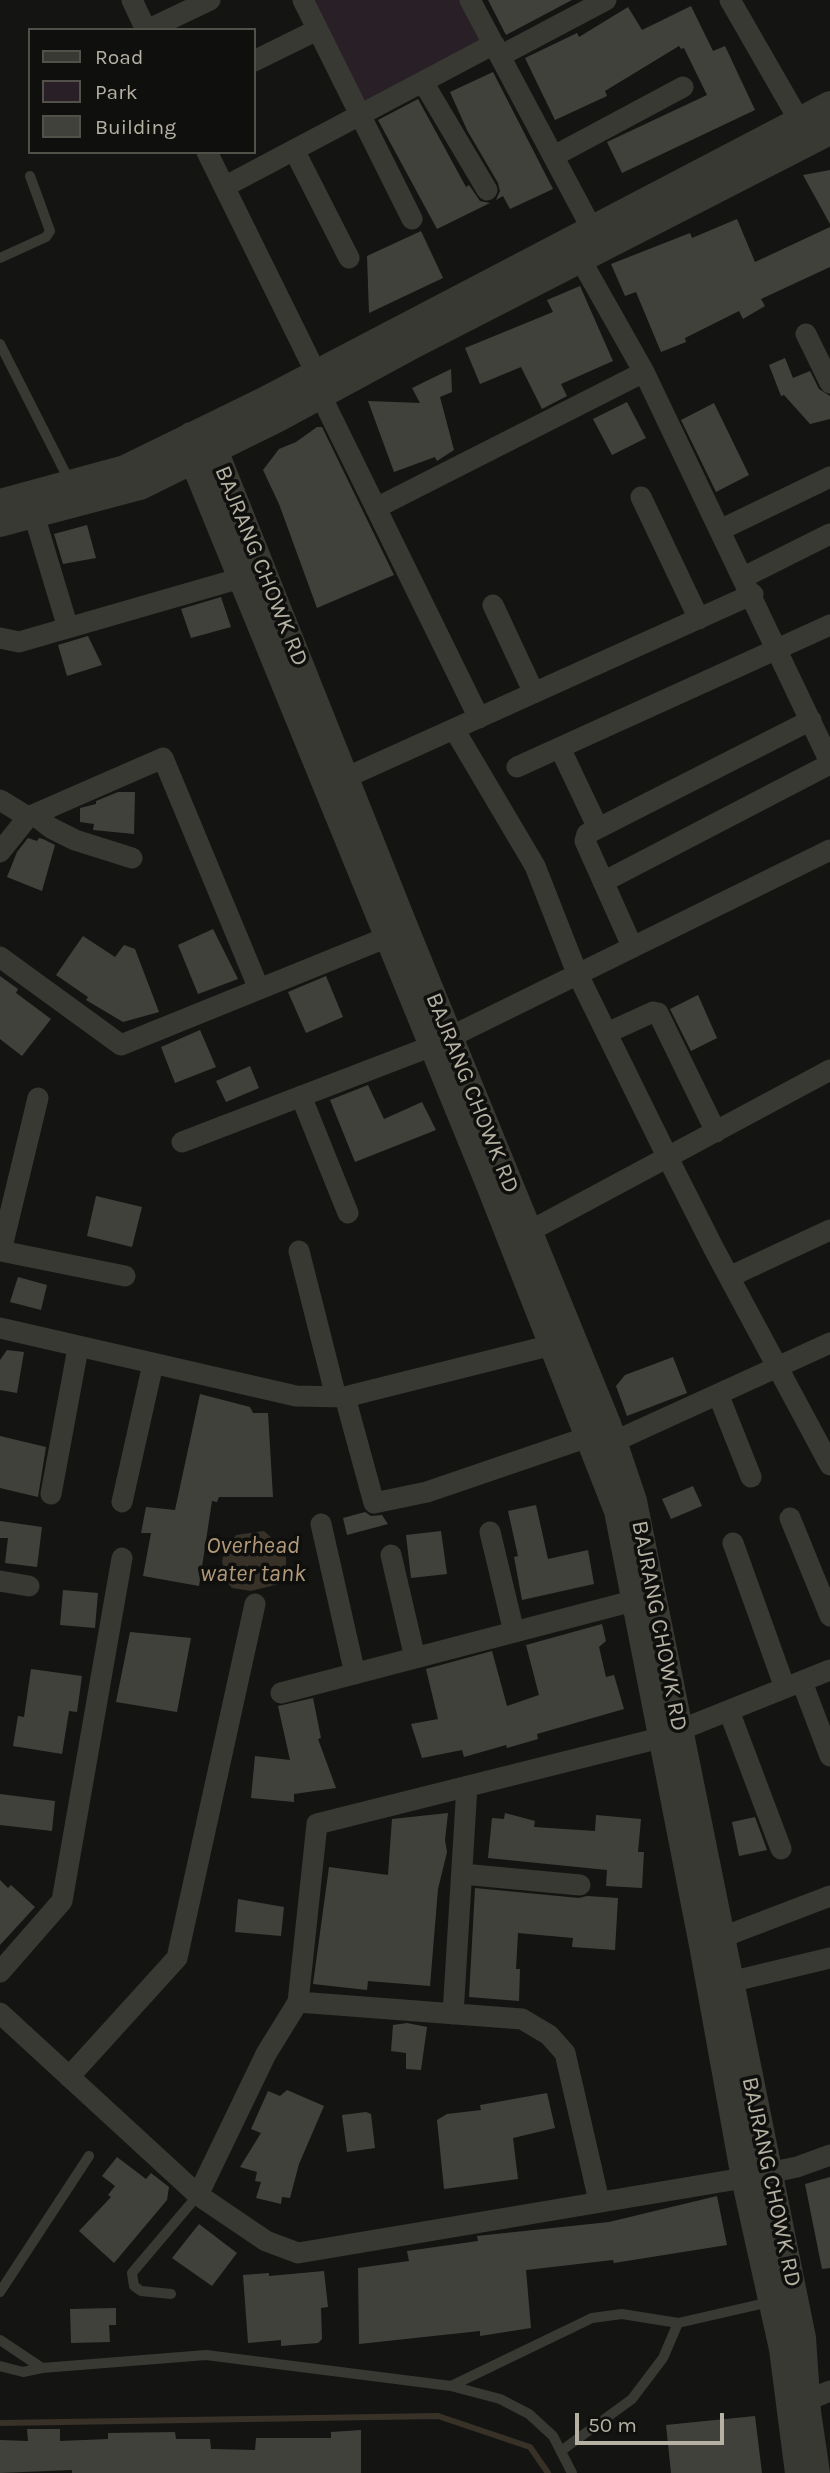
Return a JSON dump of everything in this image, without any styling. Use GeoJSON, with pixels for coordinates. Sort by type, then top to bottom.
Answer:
{"type":"FeatureCollection","features":[{"type":"Feature","properties":{"kind":"street"},"geometry":{"type":"LineString","coordinates":[[132,0],[146,28]]}},
{"type":"Feature","properties":{"kind":"street"},"geometry":{"type":"LineString","coordinates":[[151,28],[210,0]]}},
{"type":"Feature","properties":{"kind":"street"},"geometry":{"type":"LineString","coordinates":[[303,0],[358,117],[412,219]]}},
{"type":"Feature","properties":{"kind":"street"},"geometry":{"type":"LineString","coordinates":[[470,0],[554,156],[581,243],[778,650],[820,728],[830,763],[603,882]]}},
{"type":"Feature","properties":{"kind":"street"},"geometry":{"type":"LineString","coordinates":[[224,187],[423,82],[606,0]]}},
{"type":"Feature","properties":{"kind":"street"},"geometry":{"type":"LineString","coordinates":[[730,0],[813,132]]}},
{"type":"Feature","properties":{"kind":"street"},"geometry":{"type":"LineString","coordinates":[[256,60],[317,30]]}},
{"type":"Feature","properties":{"kind":"street"},"geometry":{"type":"LineString","coordinates":[[423,82],[487,190]]}},
{"type":"Feature","properties":{"kind":"street"},"geometry":{"type":"LineString","coordinates":[[554,156],[683,87]]}},
{"type":"Feature","properties":{"kind":"street"},"geometry":{"type":"LineString","coordinates":[[0,524],[140,487],[200,449],[581,243],[813,132],[830,104]]}},
{"type":"Feature","properties":{"kind":"street"},"geometry":{"type":"LineString","coordinates":[[294,150],[349,258]]}},
{"type":"Feature","properties":{"kind":"street"},"geometry":{"type":"LineString","coordinates":[[208,154],[479,718]]}},
{"type":"Feature","properties":{"kind":"street"},"geometry":{"type":"LineString","coordinates":[[806,334],[830,383]]}},
{"type":"Feature","properties":{"kind":"street"},"geometry":{"type":"LineString","coordinates":[[376,508],[644,372]]}},
{"type":"Feature","properties":{"kind":"street"},"geometry":{"type":"LineString","coordinates":[[0,502],[200,449]]}},
{"type":"Feature","properties":{"kind":"street","name":"BAJRANG CHOWK RD"},"geometry":{"type":"LineString","coordinates":[[200,449],[241,578],[335,783]]}},
{"type":"Feature","properties":{"kind":"street","name":"BAJRANG CHOWK RD"},"geometry":{"type":"LineString","coordinates":[[200,449],[562,1343],[598,1443],[644,1598],[756,2175],[803,2338],[817,2473]]}},
{"type":"Feature","properties":{"kind":"street"},"geometry":{"type":"LineString","coordinates":[[720,530],[830,477]]}},
{"type":"Feature","properties":{"kind":"street"},"geometry":{"type":"LineString","coordinates":[[641,497],[699,619]]}},
{"type":"Feature","properties":{"kind":"street"},"geometry":{"type":"LineString","coordinates":[[34,515],[68,628]]}},
{"type":"Feature","properties":{"kind":"street"},"geometry":{"type":"LineString","coordinates":[[335,783],[699,619],[830,534]]}},
{"type":"Feature","properties":{"kind":"street"},"geometry":{"type":"LineString","coordinates":[[0,638],[19,642],[241,578]]}},
{"type":"Feature","properties":{"kind":"street"},"geometry":{"type":"LineString","coordinates":[[493,605],[534,693]]}},
{"type":"Feature","properties":{"kind":"street"},"geometry":{"type":"LineString","coordinates":[[517,767],[830,625]]}},
{"type":"Feature","properties":{"kind":"street"},"geometry":{"type":"LineString","coordinates":[[632,946],[585,841],[587,834],[820,728]]}},
{"type":"Feature","properties":{"kind":"street"},"geometry":{"type":"LineString","coordinates":[[454,729],[535,866],[577,973],[668,1158],[830,1465]]}},
{"type":"Feature","properties":{"kind":"street"},"geometry":{"type":"LineString","coordinates":[[559,748],[598,828]]}},
{"type":"Feature","properties":{"kind":"street"},"geometry":{"type":"LineString","coordinates":[[0,852],[31,816],[163,758],[259,989]]}},
{"type":"Feature","properties":{"kind":"street"},"geometry":{"type":"LineString","coordinates":[[0,800],[75,840],[132,858]]}},
{"type":"Feature","properties":{"kind":"street"},"geometry":{"type":"LineString","coordinates":[[182,1142],[440,1040],[830,850]]}},
{"type":"Feature","properties":{"kind":"street"},"geometry":{"type":"LineString","coordinates":[[0,957],[121,1045],[397,934]]}},
{"type":"Feature","properties":{"kind":"street"},"geometry":{"type":"LineString","coordinates":[[607,1033],[653,1012],[658,1013],[716,1132]]}},
{"type":"Feature","properties":{"kind":"street","name":"BAJRANG CHOWK RD"},"geometry":{"type":"LineString","coordinates":[[440,1040],[528,1232],[562,1343]]}},
{"type":"Feature","properties":{"kind":"street"},"geometry":{"type":"LineString","coordinates":[[528,1232],[830,1070]]}},
{"type":"Feature","properties":{"kind":"street"},"geometry":{"type":"LineString","coordinates":[[302,1096],[348,1213]]}},
{"type":"Feature","properties":{"kind":"street"},"geometry":{"type":"LineString","coordinates":[[38,1098],[0,1253],[125,1276]]}},
{"type":"Feature","properties":{"kind":"street"},"geometry":{"type":"LineString","coordinates":[[729,1277],[830,1230]]}},
{"type":"Feature","properties":{"kind":"street"},"geometry":{"type":"LineString","coordinates":[[299,1251],[340,1397],[374,1503],[427,1492],[598,1443],[718,1394],[830,1343]]}},
{"type":"Feature","properties":{"kind":"street"},"geometry":{"type":"LineString","coordinates":[[0,1328],[296,1396],[340,1397],[562,1343]]}},
{"type":"Feature","properties":{"kind":"street"},"geometry":{"type":"LineString","coordinates":[[51,1494],[78,1348]]}},
{"type":"Feature","properties":{"kind":"street"},"geometry":{"type":"LineString","coordinates":[[122,1502],[153,1364]]}},
{"type":"Feature","properties":{"kind":"street"},"geometry":{"type":"LineString","coordinates":[[718,1394],[751,1477]]}},
{"type":"Feature","properties":{"kind":"street"},"geometry":{"type":"LineString","coordinates":[[790,1518],[830,1616]]}},
{"type":"Feature","properties":{"kind":"street"},"geometry":{"type":"LineString","coordinates":[[321,1524],[355,1674]]}},
{"type":"Feature","properties":{"kind":"street"},"geometry":{"type":"LineString","coordinates":[[490,1532],[514,1632]]}},
{"type":"Feature","properties":{"kind":"street"},"geometry":{"type":"LineString","coordinates":[[733,1543],[793,1685],[830,1756]]}},
{"type":"Feature","properties":{"kind":"street"},"geometry":{"type":"LineString","coordinates":[[391,1555],[415,1658]]}},
{"type":"Feature","properties":{"kind":"street"},"geometry":{"type":"LineString","coordinates":[[0,1972],[62,1901],[122,1558]]}},
{"type":"Feature","properties":{"kind":"street"},"geometry":{"type":"LineString","coordinates":[[0,1581],[29,1586]]}},
{"type":"Feature","properties":{"kind":"street"},"geometry":{"type":"LineString","coordinates":[[281,1693],[644,1598]]}},
{"type":"Feature","properties":{"kind":"street"},"geometry":{"type":"LineString","coordinates":[[69,2077],[177,1958],[255,1604]]}},
{"type":"Feature","properties":{"kind":"street"},"geometry":{"type":"LineString","coordinates":[[198,2195],[267,2054],[298,2002],[317,1824],[670,1734],[830,1670]]}},
{"type":"Feature","properties":{"kind":"street"},"geometry":{"type":"LineString","coordinates":[[729,1711],[781,1849]]}},
{"type":"Feature","properties":{"kind":"street"},"geometry":{"type":"LineString","coordinates":[[453,2014],[467,1786]]}},
{"type":"Feature","properties":{"kind":"street"},"geometry":{"type":"LineString","coordinates":[[462,1874],[580,1885]]}},
{"type":"Feature","properties":{"kind":"street"},"geometry":{"type":"LineString","coordinates":[[711,1942],[830,1896]]}},
{"type":"Feature","properties":{"kind":"street","name":"BAJRANG CHOWK RD"},"geometry":{"type":"LineString","coordinates":[[711,1942],[730,1982],[772,2301],[809,2400],[798,2473]]}},
{"type":"Feature","properties":{"kind":"street"},"geometry":{"type":"LineString","coordinates":[[730,1982],[830,1958]]}},
{"type":"Feature","properties":{"kind":"street"},"geometry":{"type":"LineString","coordinates":[[298,2002],[522,2019],[549,2035],[565,2053],[599,2201]]}},
{"type":"Feature","properties":{"kind":"street"},"geometry":{"type":"LineString","coordinates":[[0,2013],[198,2195],[266,2241],[298,2253],[756,2175],[797,2167],[830,2155]]}},
{"type":"Feature","properties":{"kind":"lane"},"geometry":{"type":"LineString","coordinates":[[0,258],[46,237],[50,231],[30,176]]}},
{"type":"Feature","properties":{"kind":"lane"},"geometry":{"type":"LineString","coordinates":[[0,344],[70,483]]}},
{"type":"Feature","properties":{"kind":"lane"},"geometry":{"type":"LineString","coordinates":[[0,2292],[89,2157]]}},
{"type":"Feature","properties":{"kind":"lane"},"geometry":{"type":"LineString","coordinates":[[171,2294],[141,2291],[134,2286],[132,2273],[198,2195]]}},
{"type":"Feature","properties":{"kind":"lane"},"geometry":{"type":"LineString","coordinates":[[451,2386],[592,2318],[622,2314],[678,2323],[772,2301]]}},
{"type":"Feature","properties":{"kind":"lane"},"geometry":{"type":"LineString","coordinates":[[561,2451],[632,2399],[663,2358],[678,2323]]}},
{"type":"Feature","properties":{"kind":"lane"},"geometry":{"type":"LineString","coordinates":[[0,2340],[42,2368]]}},
{"type":"Feature","properties":{"kind":"lane"},"geometry":{"type":"LineString","coordinates":[[0,2366],[23,2372],[42,2368],[206,2355],[451,2386],[500,2399],[529,2414],[553,2436],[572,2473]]}},
{"type":"Feature","properties":{"kind":"green space"},"geometry":{"type":"Polygon","coordinates":[[[310,0],[461,0],[483,40],[361,108],[310,0]]]}},
{"type":"Feature","properties":{"kind":"water","name":"Overhead water tank"},"geometry":{"type":"Polygon","coordinates":[[[264,1531],[281,1546],[286,1556],[286,1567],[279,1584],[251,1591],[232,1588],[226,1581],[222,1561],[225,1551],[236,1535],[264,1531]]]}},
{"type":"Feature","properties":{"kind":"building"},"geometry":{"type":"Polygon","coordinates":[[[488,0],[572,0],[506,35],[488,0]]]}},
{"type":"Feature","properties":{"kind":"building"},"geometry":{"type":"Polygon","coordinates":[[[691,6],[713,51],[725,46],[755,110],[622,173],[607,142],[707,95],[684,48],[679,46],[605,91],[607,96],[555,120],[525,58],[577,33],[579,37],[628,7],[642,30],[691,6]]]}},
{"type":"Feature","properties":{"kind":"building"},"geometry":{"type":"Polygon","coordinates":[[[493,72],[553,189],[510,209],[503,196],[496,200],[500,191],[498,183],[467,130],[450,92],[493,72]]]}},
{"type":"Feature","properties":{"kind":"building"},"geometry":{"type":"Polygon","coordinates":[[[418,99],[466,187],[469,185],[480,201],[490,203],[437,229],[378,120],[418,99]]]}},
{"type":"Feature","properties":{"kind":"building"},"geometry":{"type":"Polygon","coordinates":[[[830,170],[830,224],[803,175],[830,170]]]}},
{"type":"Feature","properties":{"kind":"building"},"geometry":{"type":"Polygon","coordinates":[[[737,219],[755,262],[830,227],[830,267],[761,299],[765,306],[743,319],[739,311],[685,338],[686,342],[661,352],[636,292],[625,296],[611,264],[690,233],[692,238],[737,219]]]}},
{"type":"Feature","properties":{"kind":"building"},"geometry":{"type":"Polygon","coordinates":[[[421,231],[443,278],[369,313],[367,256],[421,231]]]}},
{"type":"Feature","properties":{"kind":"building"},"geometry":{"type":"Polygon","coordinates":[[[580,286],[613,361],[561,384],[567,396],[542,409],[521,367],[480,384],[465,348],[553,312],[547,300],[580,286]]]}},
{"type":"Feature","properties":{"kind":"building"},"geometry":{"type":"Polygon","coordinates":[[[785,358],[793,378],[810,371],[819,389],[830,396],[830,419],[810,424],[784,395],[781,396],[769,365],[785,358]]]}},
{"type":"Feature","properties":{"kind":"building"},"geometry":{"type":"Polygon","coordinates":[[[451,369],[452,392],[440,397],[454,450],[437,461],[435,457],[394,472],[368,401],[420,403],[412,388],[451,369]]]}},
{"type":"Feature","properties":{"kind":"building"},"geometry":{"type":"Polygon","coordinates":[[[627,402],[646,438],[612,455],[593,419],[627,402]]]}},
{"type":"Feature","properties":{"kind":"building"},"geometry":{"type":"Polygon","coordinates":[[[714,403],[749,475],[716,492],[681,420],[714,403]]]}},
{"type":"Feature","properties":{"kind":"building"},"geometry":{"type":"Polygon","coordinates":[[[317,427],[322,427],[394,575],[317,608],[279,504],[263,470],[279,449],[296,442],[317,427]]]}},
{"type":"Feature","properties":{"kind":"building"},"geometry":{"type":"Polygon","coordinates":[[[87,525],[96,558],[63,564],[54,534],[87,525]]]}},
{"type":"Feature","properties":{"kind":"building"},"geometry":{"type":"Polygon","coordinates":[[[221,597],[231,627],[191,638],[181,609],[221,597]]]}},
{"type":"Feature","properties":{"kind":"building"},"geometry":{"type":"Polygon","coordinates":[[[88,636],[102,665],[67,676],[58,645],[88,636]]]}},
{"type":"Feature","properties":{"kind":"building"},"geometry":{"type":"Polygon","coordinates":[[[118,792],[135,792],[134,834],[93,830],[94,824],[80,822],[80,808],[96,804],[96,801],[118,792]]]}},
{"type":"Feature","properties":{"kind":"building"},"geometry":{"type":"Polygon","coordinates":[[[28,838],[37,841],[39,838],[43,839],[55,845],[42,891],[7,877],[17,852],[28,838]]]}},
{"type":"Feature","properties":{"kind":"building"},"geometry":{"type":"Polygon","coordinates":[[[213,929],[238,979],[198,994],[178,945],[213,929]]]}},
{"type":"Feature","properties":{"kind":"building"},"geometry":{"type":"Polygon","coordinates":[[[83,936],[115,957],[124,945],[135,949],[159,1012],[123,1022],[86,1000],[88,997],[56,975],[83,936]]]}},
{"type":"Feature","properties":{"kind":"building"},"geometry":{"type":"Polygon","coordinates":[[[0,976],[18,989],[16,993],[51,1019],[22,1056],[0,1039],[0,976]]]}},
{"type":"Feature","properties":{"kind":"building"},"geometry":{"type":"Polygon","coordinates":[[[326,976],[343,1017],[306,1033],[288,992],[326,976]]]}},
{"type":"Feature","properties":{"kind":"building"},"geometry":{"type":"Polygon","coordinates":[[[698,995],[717,1038],[691,1051],[670,1009],[698,995]]]}},
{"type":"Feature","properties":{"kind":"building"},"geometry":{"type":"Polygon","coordinates":[[[200,1030],[216,1067],[175,1083],[161,1047],[200,1030]]]}},
{"type":"Feature","properties":{"kind":"building"},"geometry":{"type":"Polygon","coordinates":[[[250,1066],[259,1088],[226,1102],[216,1081],[250,1066]]]}},
{"type":"Feature","properties":{"kind":"building"},"geometry":{"type":"Polygon","coordinates":[[[368,1085],[384,1119],[422,1102],[436,1130],[355,1162],[330,1100],[368,1085]]]}},
{"type":"Feature","properties":{"kind":"building"},"geometry":{"type":"Polygon","coordinates":[[[96,1196],[142,1207],[132,1247],[87,1236],[96,1196]]]}},
{"type":"Feature","properties":{"kind":"building"},"geometry":{"type":"Polygon","coordinates":[[[18,1277],[47,1285],[41,1310],[10,1302],[18,1277]]]}},
{"type":"Feature","properties":{"kind":"building"},"geometry":{"type":"Polygon","coordinates":[[[7,1350],[24,1352],[17,1393],[0,1390],[0,1360],[7,1350]]]}},
{"type":"Feature","properties":{"kind":"building"},"geometry":{"type":"Polygon","coordinates":[[[673,1357],[687,1393],[627,1416],[616,1386],[625,1375],[673,1357]]]}},
{"type":"Feature","properties":{"kind":"building"},"geometry":{"type":"Polygon","coordinates":[[[200,1394],[250,1407],[253,1413],[268,1413],[273,1497],[219,1497],[217,1502],[212,1501],[199,1586],[143,1576],[151,1533],[141,1533],[146,1507],[175,1510],[200,1394]]]}},
{"type":"Feature","properties":{"kind":"building"},"geometry":{"type":"Polygon","coordinates":[[[0,1436],[46,1447],[38,1497],[0,1488],[0,1436]]]}},
{"type":"Feature","properties":{"kind":"building"},"geometry":{"type":"Polygon","coordinates":[[[693,1486],[702,1506],[671,1519],[662,1499],[693,1486]]]}},
{"type":"Feature","properties":{"kind":"building"},"geometry":{"type":"Polygon","coordinates":[[[536,1505],[548,1559],[588,1550],[594,1584],[522,1600],[514,1557],[518,1556],[508,1511],[536,1505]]]}},
{"type":"Feature","properties":{"kind":"building"},"geometry":{"type":"Polygon","coordinates":[[[365,1512],[371,1516],[382,1515],[388,1524],[347,1535],[343,1518],[365,1512]]]}},
{"type":"Feature","properties":{"kind":"building"},"geometry":{"type":"Polygon","coordinates":[[[0,1521],[42,1527],[37,1567],[5,1563],[8,1538],[0,1538],[0,1521]]]}},
{"type":"Feature","properties":{"kind":"building"},"geometry":{"type":"Polygon","coordinates":[[[441,1531],[447,1574],[411,1578],[406,1535],[441,1531]]]}},
{"type":"Feature","properties":{"kind":"building"},"geometry":{"type":"Polygon","coordinates":[[[63,1590],[98,1593],[95,1628],[60,1625],[63,1590]]]}},
{"type":"Feature","properties":{"kind":"building"},"geometry":{"type":"Polygon","coordinates":[[[602,1624],[606,1641],[599,1647],[606,1677],[614,1675],[624,1709],[537,1734],[538,1739],[507,1748],[506,1745],[464,1757],[462,1750],[422,1758],[411,1724],[438,1719],[426,1669],[492,1651],[507,1706],[539,1695],[526,1645],[602,1624]]]}},
{"type":"Feature","properties":{"kind":"building"},"geometry":{"type":"Polygon","coordinates":[[[130,1632],[191,1638],[177,1712],[116,1702],[130,1632]]]}},
{"type":"Feature","properties":{"kind":"building"},"geometry":{"type":"Polygon","coordinates":[[[31,1669],[82,1676],[77,1712],[69,1711],[62,1754],[13,1746],[18,1716],[24,1717],[31,1669]]]}},
{"type":"Feature","properties":{"kind":"building"},"geometry":{"type":"Polygon","coordinates":[[[313,1698],[321,1738],[318,1739],[336,1788],[294,1794],[294,1802],[251,1798],[255,1756],[290,1760],[278,1706],[313,1698]]]}},
{"type":"Feature","properties":{"kind":"building"},"geometry":{"type":"Polygon","coordinates":[[[0,1794],[55,1801],[52,1831],[0,1825],[0,1794]]]}},
{"type":"Feature","properties":{"kind":"building"},"geometry":{"type":"Polygon","coordinates":[[[448,1813],[445,1840],[447,1852],[438,1889],[430,1986],[368,1981],[367,1990],[313,1984],[329,1867],[388,1875],[392,1819],[448,1813]]]}},
{"type":"Feature","properties":{"kind":"building"},"geometry":{"type":"Polygon","coordinates":[[[505,1813],[535,1821],[534,1827],[595,1831],[596,1815],[641,1819],[638,1852],[644,1852],[642,1888],[606,1886],[607,1870],[488,1858],[492,1818],[504,1819],[505,1813]]]}},
{"type":"Feature","properties":{"kind":"building"},"geometry":{"type":"Polygon","coordinates":[[[755,1817],[767,1850],[739,1856],[732,1822],[755,1817]]]}},
{"type":"Feature","properties":{"kind":"building"},"geometry":{"type":"Polygon","coordinates":[[[0,1880],[8,1888],[11,1885],[35,1907],[0,1945],[0,1880]]]}},
{"type":"Feature","properties":{"kind":"building"},"geometry":{"type":"Polygon","coordinates":[[[475,1888],[579,1898],[618,1898],[615,1950],[572,1947],[573,1938],[518,1933],[516,1969],[520,1969],[519,2001],[469,1997],[475,1888]]]}},
{"type":"Feature","properties":{"kind":"building"},"geometry":{"type":"Polygon","coordinates":[[[238,1899],[284,1907],[281,1936],[235,1932],[238,1899]]]}},
{"type":"Feature","properties":{"kind":"building"},"geometry":{"type":"Polygon","coordinates":[[[407,2023],[427,2027],[421,2070],[406,2069],[406,2053],[391,2051],[393,2025],[407,2023]]]}},
{"type":"Feature","properties":{"kind":"building"},"geometry":{"type":"Polygon","coordinates":[[[287,2090],[324,2106],[299,2164],[290,2198],[282,2197],[281,2204],[256,2198],[261,2182],[255,2181],[257,2172],[240,2167],[261,2133],[251,2129],[268,2091],[280,2096],[287,2090]]]}},
{"type":"Feature","properties":{"kind":"building"},"geometry":{"type":"Polygon","coordinates":[[[547,2093],[555,2128],[513,2138],[518,2179],[444,2189],[437,2120],[447,2114],[481,2110],[480,2105],[547,2093]]]}},
{"type":"Feature","properties":{"kind":"building"},"geometry":{"type":"Polygon","coordinates":[[[366,2112],[371,2114],[375,2148],[347,2152],[342,2115],[366,2112]]]}},
{"type":"Feature","properties":{"kind":"building"},"geometry":{"type":"Polygon","coordinates":[[[117,2157],[146,2179],[151,2173],[169,2187],[167,2200],[114,2263],[79,2231],[111,2197],[108,2195],[115,2186],[102,2176],[117,2157]]]}},
{"type":"Feature","properties":{"kind":"building"},"geometry":{"type":"Polygon","coordinates":[[[830,2177],[830,2268],[822,2269],[805,2184],[830,2177]]]}},
{"type":"Feature","properties":{"kind":"building"},"geometry":{"type":"Polygon","coordinates":[[[717,2196],[727,2245],[614,2263],[613,2260],[526,2270],[531,2328],[480,2336],[480,2331],[359,2344],[358,2268],[409,2261],[407,2251],[478,2241],[477,2236],[609,2222],[717,2196]]]}},
{"type":"Feature","properties":{"kind":"building"},"geometry":{"type":"Polygon","coordinates":[[[199,2224],[237,2253],[212,2286],[172,2258],[199,2224]]]}},
{"type":"Feature","properties":{"kind":"building"},"geometry":{"type":"Polygon","coordinates":[[[324,2271],[328,2307],[321,2308],[322,2339],[318,2343],[281,2346],[281,2340],[248,2343],[243,2275],[269,2273],[269,2276],[324,2271]]]}},
{"type":"Feature","properties":{"kind":"building"},"geometry":{"type":"Polygon","coordinates":[[[116,2308],[116,2325],[109,2325],[110,2342],[71,2343],[70,2309],[116,2308]]]}},
{"type":"Feature","properties":{"kind":"building"},"geometry":{"type":"Polygon","coordinates":[[[755,2416],[762,2473],[671,2473],[666,2425],[755,2416]]]}},
{"type":"Feature","properties":{"kind":"building"},"geometry":{"type":"Polygon","coordinates":[[[27,2429],[60,2429],[60,2441],[108,2439],[108,2433],[175,2432],[176,2439],[210,2439],[211,2449],[255,2450],[256,2438],[331,2438],[331,2432],[361,2430],[361,2473],[72,2473],[72,2470],[0,2473],[0,2440],[28,2441],[27,2429]]]}},
{"type":"Feature","properties":{"kind":"waterway"},"geometry":{"type":"LineString","coordinates":[[0,2423],[438,2416],[530,2447],[548,2473]]}}]}
